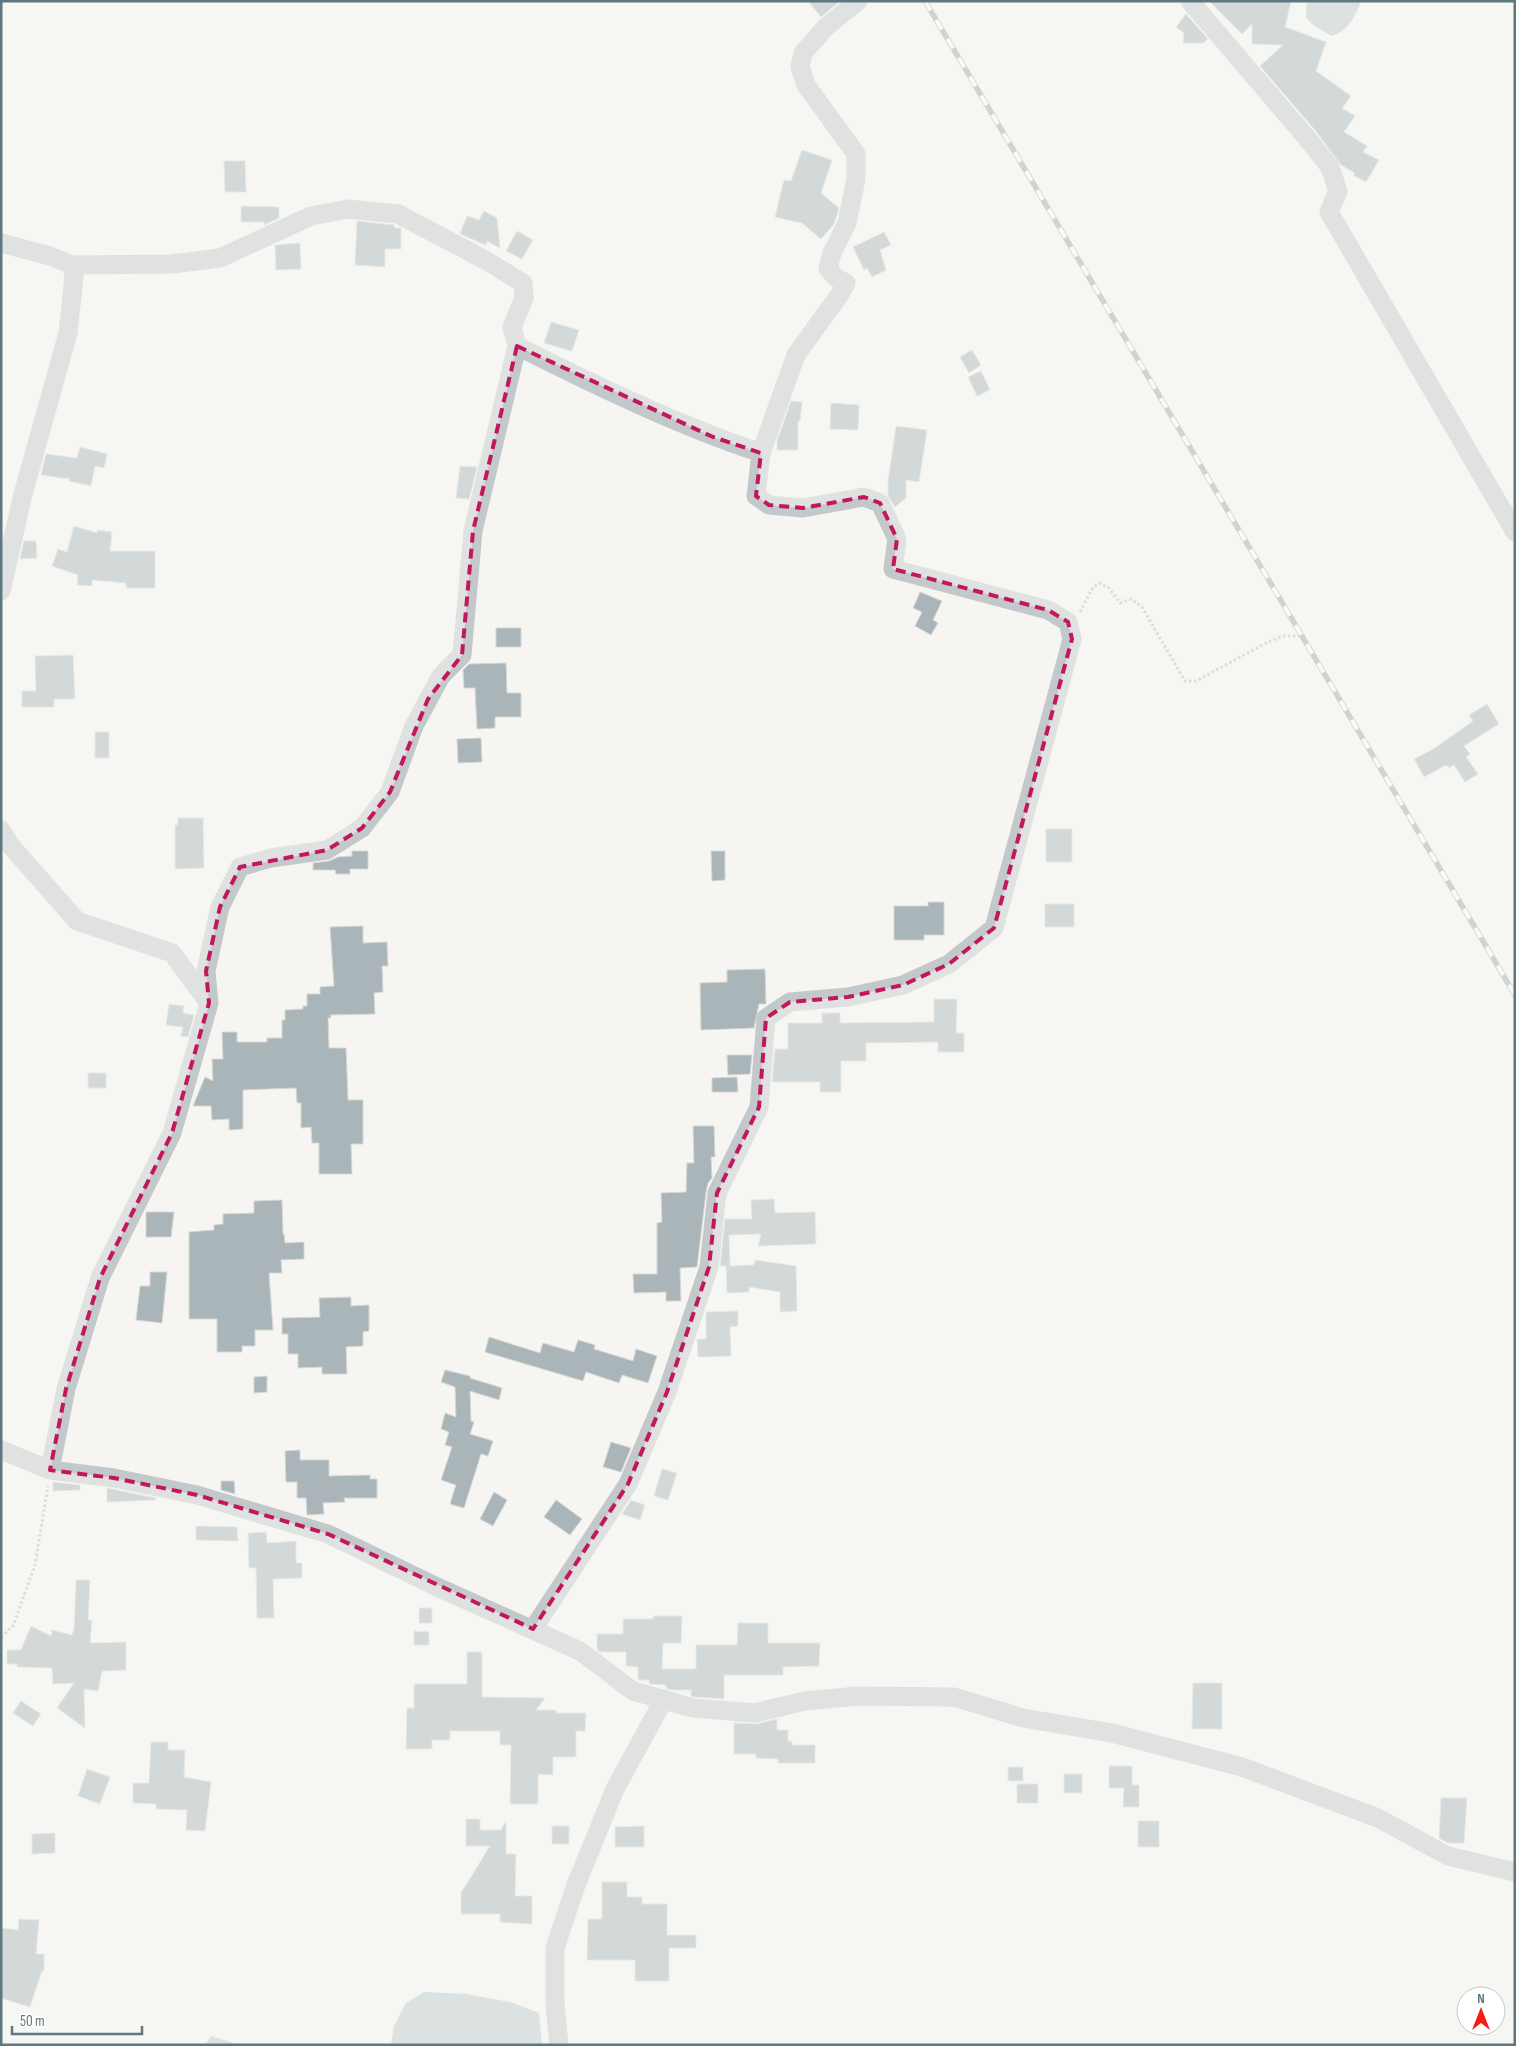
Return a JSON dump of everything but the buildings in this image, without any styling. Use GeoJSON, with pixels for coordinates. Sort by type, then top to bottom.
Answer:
{"type":"FeatureCollection","features":[{"type":"Feature","properties":{"kind":"street"},"geometry":{"type":"LineString","coordinates":[[533,1629],[628,1484],[667,1392],[709,1267],[717,1194],[758,1107],[766,1018],[790,1002],[848,998],[903,985],[949,964],[994,928],[1072,639],[1068,622],[1048,610],[893,569],[897,539],[880,503],[864,497],[803,508],[769,505],[756,496],[761,453],[796,355],[840,294],[846,282],[836,277],[828,268],[832,253],[847,223],[856,179],[856,154],[806,85],[800,67],[803,53],[826,27],[858,1]]}},
{"type":"Feature","properties":{"kind":"street"},"geometry":{"type":"LineString","coordinates":[[1190,1],[1330,167],[1338,191],[1329,212],[1515,532]]}},
{"type":"Feature","properties":{"kind":"street"},"geometry":{"type":"LineString","coordinates":[[1,243],[50,256],[72,265],[172,264],[220,258],[311,216],[348,209],[398,214],[523,282],[524,298],[512,327],[517,346],[473,531],[462,655],[442,676],[428,699],[414,726],[390,792],[362,828],[327,850],[271,858],[240,866],[220,907],[206,971],[209,1003],[172,1133],[100,1278],[66,1389],[50,1470]]}},
{"type":"Feature","properties":{"kind":"street"},"geometry":{"type":"LineString","coordinates":[[1,591],[23,494],[68,333],[74,276],[72,265]]}},
{"type":"Feature","properties":{"kind":"street"},"geometry":{"type":"LineString","coordinates":[[517,346],[568,372],[713,437],[761,453]]}},
{"type":"Feature","properties":{"kind":"street"},"geometry":{"type":"LineString","coordinates":[[1,830],[11,846],[77,921],[172,953],[209,1003]]}},
{"type":"Feature","properties":{"kind":"street"},"geometry":{"type":"LineString","coordinates":[[1,1450],[50,1470],[114,1478],[197,1495],[328,1534],[435,1586],[580,1651],[633,1691],[664,1700],[693,1708],[754,1713],[805,1701],[858,1696],[954,1697],[1022,1718],[1112,1733],[1242,1767],[1378,1818],[1448,1856],[1515,1872]]}},
{"type":"Feature","properties":{"kind":"street"},"geometry":{"type":"LineString","coordinates":[[559,2045],[555,2003],[555,1948],[576,1885],[615,1789],[664,1700]]}},
{"type":"Feature","properties":{"kind":"path"},"geometry":{"type":"LineString","coordinates":[[1068,622],[1083,609],[1093,587],[1099,583],[1109,588],[1120,604],[1131,599],[1142,607],[1185,682],[1196,681],[1266,643],[1283,636],[1304,636]]}},
{"type":"Feature","properties":{"kind":"path"},"geometry":{"type":"LineString","coordinates":[[1,1638],[13,1626],[35,1565],[50,1470]]}},
{"type":"Feature","properties":{"kind":"highlighted area"},"geometry":{"type":"Polygon","coordinates":[[[517,346],[713,437],[761,453],[756,496],[769,505],[803,508],[864,497],[880,503],[897,539],[893,569],[1048,610],[1068,622],[1072,639],[994,928],[949,964],[903,985],[848,997],[790,1002],[766,1018],[759,1107],[717,1193],[709,1267],[667,1392],[628,1484],[533,1629],[328,1534],[197,1495],[114,1478],[50,1470],[66,1389],[100,1278],[172,1133],[209,1003],[206,971],[220,907],[240,867],[327,850],[362,828],[390,792],[428,699],[462,655],[473,531],[517,346]]]}},
{"type":"Feature","properties":{"kind":"shaded area"},"geometry":{"type":"Polygon","coordinates":[[[1307,1],[1361,1],[1347,27],[1332,36],[1313,25],[1306,18],[1307,1]]]}},
{"type":"Feature","properties":{"kind":"shaded area"},"geometry":{"type":"Polygon","coordinates":[[[424,1992],[466,1994],[510,2002],[539,2013],[542,2045],[391,2045],[394,2026],[406,2003],[424,1992]]]}},
{"type":"Feature","properties":{"kind":"shaded area"},"geometry":{"type":"Polygon","coordinates":[[[211,2036],[239,2045],[205,2045],[211,2036]]]}},
{"type":"Feature","properties":{"kind":"railway"},"geometry":{"type":"LineString","coordinates":[[925,1],[1515,995]]}}]}
